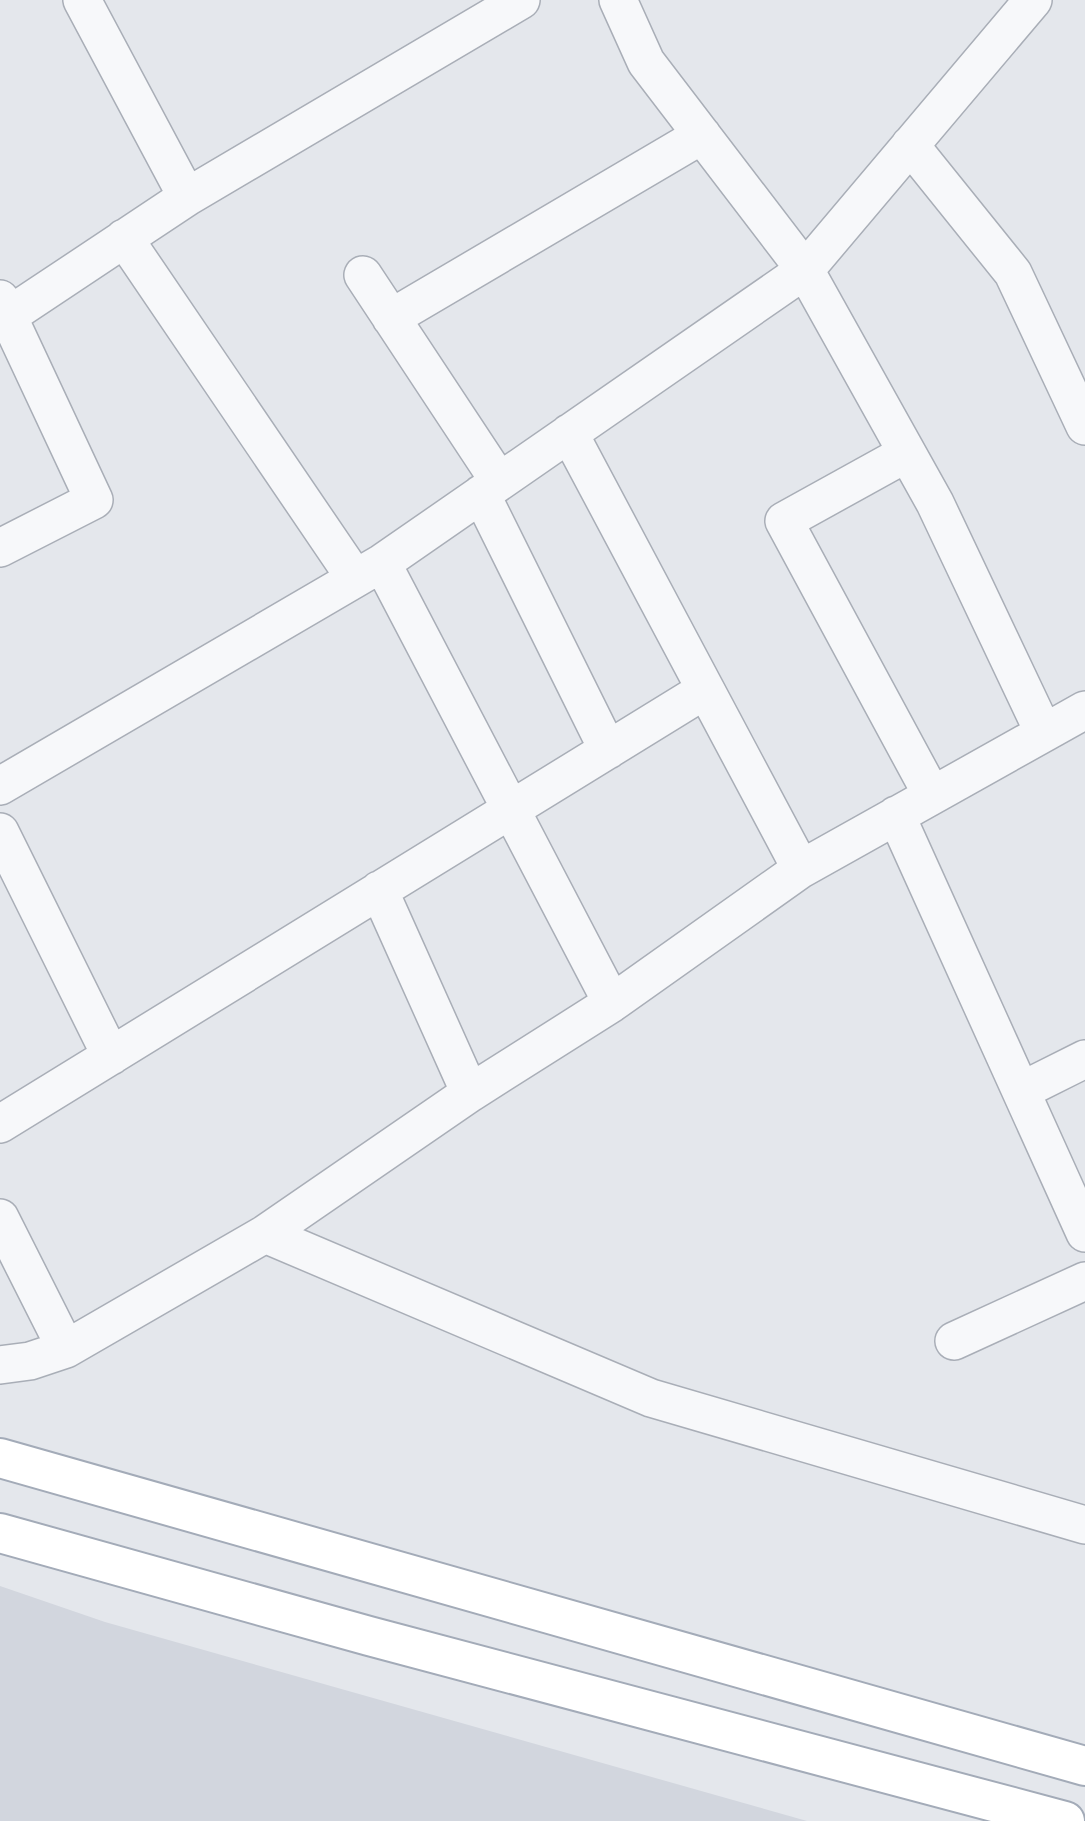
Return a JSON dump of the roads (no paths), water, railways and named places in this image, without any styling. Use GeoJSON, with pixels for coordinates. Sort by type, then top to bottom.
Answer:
{"type":"FeatureCollection","features":[{"type":"Feature","properties":{"kind":"main road"},"geometry":{"type":"LineString","coordinates":[[0,1458],[1085,1766]]}},
{"type":"Feature","properties":{"kind":"main road"},"geometry":{"type":"LineString","coordinates":[[0,1533],[382,1639],[1065,1821]]}},
{"type":"Feature","properties":{"kind":"street"},"geometry":{"type":"LineString","coordinates":[[82,0],[187,197]]}},
{"type":"Feature","properties":{"kind":"street"},"geometry":{"type":"LineString","coordinates":[[0,548],[94,500],[4,307],[521,0]]}},
{"type":"Feature","properties":{"kind":"street"},"geometry":{"type":"LineString","coordinates":[[618,0],[646,62],[804,270],[935,503],[1043,731]]}},
{"type":"Feature","properties":{"kind":"street"},"geometry":{"type":"LineString","coordinates":[[0,786],[369,570],[804,270],[1032,0]]}},
{"type":"Feature","properties":{"kind":"street"},"geometry":{"type":"LineString","coordinates":[[391,318],[702,135]]}},
{"type":"Feature","properties":{"kind":"street"},"geometry":{"type":"LineString","coordinates":[[910,145],[1013,274],[1085,426]]}},
{"type":"Feature","properties":{"kind":"street"},"geometry":{"type":"LineString","coordinates":[[124,238],[369,570],[511,809],[612,1003]]}},
{"type":"Feature","properties":{"kind":"street"},"geometry":{"type":"LineString","coordinates":[[363,275],[490,487],[608,750]]}},
{"type":"Feature","properties":{"kind":"street"},"geometry":{"type":"LineString","coordinates":[[569,433],[801,869]]}},
{"type":"Feature","properties":{"kind":"street"},"geometry":{"type":"LineString","coordinates":[[907,453],[783,522],[932,795]]}},
{"type":"Feature","properties":{"kind":"street"},"geometry":{"type":"LineString","coordinates":[[0,1124],[705,690]]}},
{"type":"Feature","properties":{"kind":"street"},"geometry":{"type":"LineString","coordinates":[[0,1365],[30,1361],[66,1349],[265,1234],[470,1093],[612,1003],[801,869],[1043,731],[1085,710]]}},
{"type":"Feature","properties":{"kind":"street"},"geometry":{"type":"LineString","coordinates":[[896,815],[1085,1233]]}},
{"type":"Feature","properties":{"kind":"street"},"geometry":{"type":"LineString","coordinates":[[0,832],[111,1056]]}},
{"type":"Feature","properties":{"kind":"street"},"geometry":{"type":"LineString","coordinates":[[379,890],[470,1093]]}},
{"type":"Feature","properties":{"kind":"street"},"geometry":{"type":"LineString","coordinates":[[1021,1091],[1085,1059]]}},
{"type":"Feature","properties":{"kind":"street"},"geometry":{"type":"LineString","coordinates":[[0,1218],[66,1349]]}},
{"type":"Feature","properties":{"kind":"street"},"geometry":{"type":"LineString","coordinates":[[265,1234],[651,1398],[1085,1525]]}},
{"type":"Feature","properties":{"kind":"street"},"geometry":{"type":"LineString","coordinates":[[954,1340],[1085,1281]]}}]}
